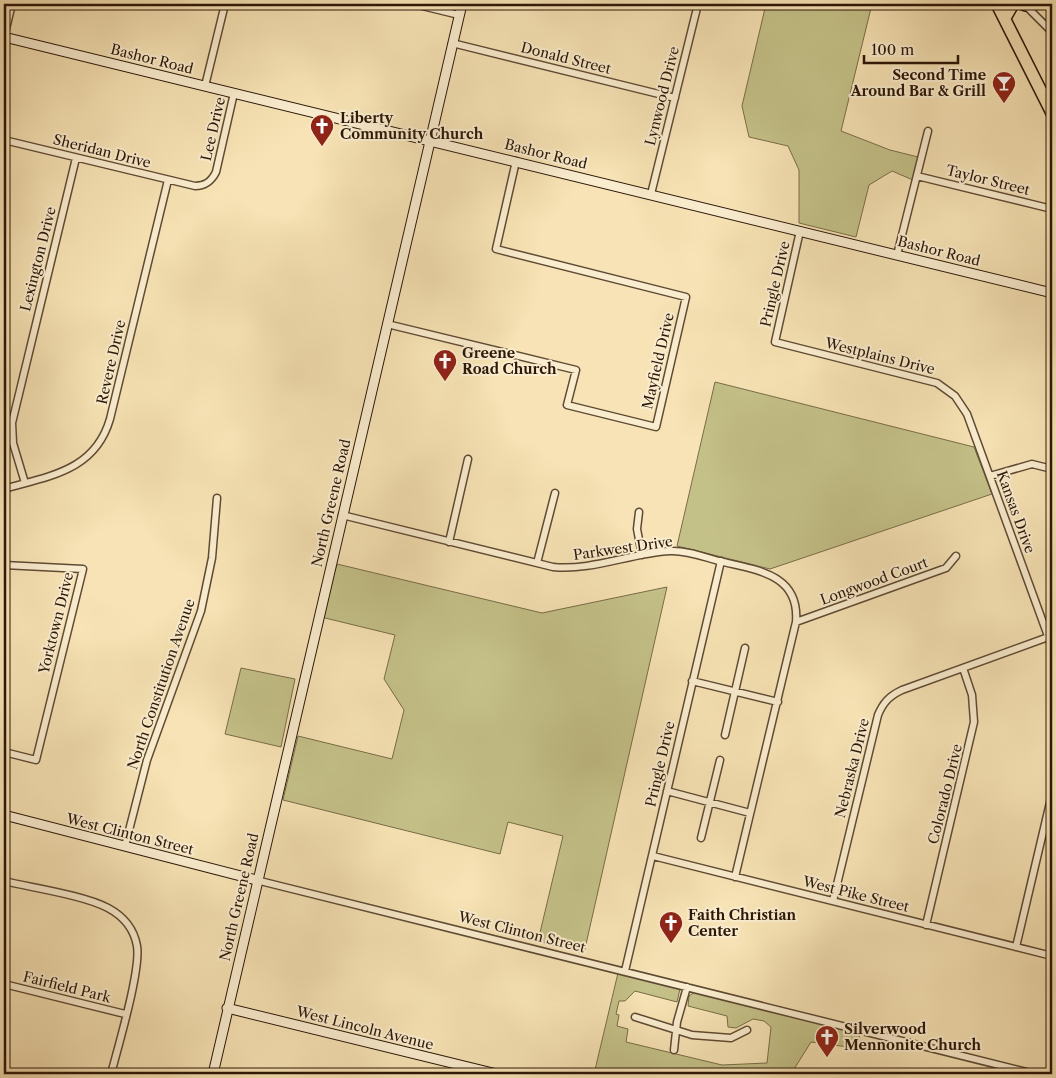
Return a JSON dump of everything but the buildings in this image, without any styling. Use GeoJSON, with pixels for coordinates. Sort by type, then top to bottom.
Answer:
{"type":"FeatureCollection","features":[{"type":"Feature","properties":{"kind":"highway"},"geometry":{"type":"LineString","coordinates":[[997,4],[1052,113]]}},
{"type":"Feature","properties":{"kind":"highway"},"geometry":{"type":"LineString","coordinates":[[1005,18],[1013,4]]}},
{"type":"Feature","properties":{"kind":"street"},"geometry":{"type":"LineString","coordinates":[[4,37],[12,4]]}},
{"type":"Feature","properties":{"kind":"street"},"geometry":{"type":"LineString","coordinates":[[205,86],[225,4]]}},
{"type":"Feature","properties":{"kind":"street"},"geometry":{"type":"LineString","coordinates":[[414,4],[459,15]]}},
{"type":"Feature","properties":{"kind":"street","name":"North Greene Road"},"geometry":{"type":"LineString","coordinates":[[213,1074],[256,880],[462,4]]}},
{"type":"Feature","properties":{"kind":"street","name":"Lynwood Drive"},"geometry":{"type":"LineString","coordinates":[[651,194],[698,4]]}},
{"type":"Feature","properties":{"kind":"street"},"geometry":{"type":"LineString","coordinates":[[1024,4],[1052,32]]}},
{"type":"Feature","properties":{"kind":"street","name":"Bashor Road"},"geometry":{"type":"LineString","coordinates":[[4,37],[1052,293]]}},
{"type":"Feature","properties":{"kind":"street","name":"Donald Street"},"geometry":{"type":"LineString","coordinates":[[452,43],[675,98]]}},
{"type":"Feature","properties":{"kind":"street","name":"Lee Drive"},"geometry":{"type":"LineString","coordinates":[[194,186],[206,184],[214,176],[234,93]]}},
{"type":"Feature","properties":{"kind":"street"},"geometry":{"type":"LineString","coordinates":[[897,254],[928,131]]}},
{"type":"Feature","properties":{"kind":"street","name":"Sheridan Drive"},"geometry":{"type":"LineString","coordinates":[[4,140],[194,186]]}},
{"type":"Feature","properties":{"kind":"street","name":"Lexington Drive"},"geometry":{"type":"LineString","coordinates":[[25,483],[13,443],[12,422],[76,158]]}},
{"type":"Feature","properties":{"kind":"street","name":"Mayfield Drive"},"geometry":{"type":"LineString","coordinates":[[387,324],[576,370],[567,405],[656,427],[686,297],[496,249],[516,161]]}},
{"type":"Feature","properties":{"kind":"street","name":"Taylor Street"},"geometry":{"type":"LineString","coordinates":[[917,176],[1052,209]]}},
{"type":"Feature","properties":{"kind":"street","name":"Revere Drive"},"geometry":{"type":"LineString","coordinates":[[4,489],[65,471],[81,463],[95,450],[106,433],[168,180]]}},
{"type":"Feature","properties":{"kind":"street","name":"Pringle Drive"},"geometry":{"type":"LineString","coordinates":[[774,342],[800,230]]}},
{"type":"Feature","properties":{"kind":"street","name":"Westplains Drive"},"geometry":{"type":"LineString","coordinates":[[774,342],[937,383],[955,396],[967,414]]}},
{"type":"Feature","properties":{"kind":"street","name":"Kansas Drive"},"geometry":{"type":"LineString","coordinates":[[967,414],[1050,636],[1052,647]]}},
{"type":"Feature","properties":{"kind":"street"},"geometry":{"type":"LineString","coordinates":[[448,542],[468,459]]}},
{"type":"Feature","properties":{"kind":"street"},"geometry":{"type":"LineString","coordinates":[[990,476],[1032,464],[1052,469]]}},
{"type":"Feature","properties":{"kind":"street"},"geometry":{"type":"LineString","coordinates":[[537,563],[555,493]]}},
{"type":"Feature","properties":{"kind":"street","name":"North Constitution Avenue"},"geometry":{"type":"LineString","coordinates":[[125,846],[147,760],[201,611],[213,551],[217,498]]}},
{"type":"Feature","properties":{"kind":"street"},"geometry":{"type":"LineString","coordinates":[[639,512],[637,529],[642,555]]}},
{"type":"Feature","properties":{"kind":"street","name":"Parkwest Drive"},"geometry":{"type":"LineString","coordinates":[[342,515],[566,569],[642,555],[678,551],[765,572],[779,579],[792,595],[796,608],[796,622],[735,877]]}},
{"type":"Feature","properties":{"kind":"street","name":"Longwood Court"},"geometry":{"type":"LineString","coordinates":[[796,622],[946,568],[956,556]]}},
{"type":"Feature","properties":{"kind":"street","name":"Pringle Drive"},"geometry":{"type":"LineString","coordinates":[[625,971],[721,562]]}},
{"type":"Feature","properties":{"kind":"street","name":"Yorktown Drive"},"geometry":{"type":"LineString","coordinates":[[4,565],[83,569],[36,760],[4,752]]}},
{"type":"Feature","properties":{"kind":"street","name":"Nebraska Drive"},"geometry":{"type":"LineString","coordinates":[[833,901],[882,705],[888,698],[902,690],[1050,636]]}},
{"type":"Feature","properties":{"kind":"street"},"geometry":{"type":"LineString","coordinates":[[726,735],[746,648]]}},
{"type":"Feature","properties":{"kind":"street","name":"Colorado Drive"},"geometry":{"type":"LineString","coordinates":[[926,925],[974,722],[972,695],[963,668]]}},
{"type":"Feature","properties":{"kind":"street"},"geometry":{"type":"LineString","coordinates":[[692,681],[778,702]]}},
{"type":"Feature","properties":{"kind":"street"},"geometry":{"type":"LineString","coordinates":[[701,838],[720,760]]}},
{"type":"Feature","properties":{"kind":"street"},"geometry":{"type":"LineString","coordinates":[[666,791],[750,813]]}},
{"type":"Feature","properties":{"kind":"street"},"geometry":{"type":"LineString","coordinates":[[1016,947],[1052,794]]}},
{"type":"Feature","properties":{"kind":"street","name":"West Clinton Street"},"geometry":{"type":"LineString","coordinates":[[4,816],[1034,1074]]}},
{"type":"Feature","properties":{"kind":"street","name":"West Pike Street"},"geometry":{"type":"LineString","coordinates":[[653,856],[1052,956]]}},
{"type":"Feature","properties":{"kind":"street"},"geometry":{"type":"LineString","coordinates":[[4,881],[97,904],[115,912],[128,924],[135,938],[137,958],[111,1074]]}},
{"type":"Feature","properties":{"kind":"street","name":"Fairfield Park"},"geometry":{"type":"LineString","coordinates":[[4,984],[125,1014]]}},
{"type":"Feature","properties":{"kind":"street"},"geometry":{"type":"LineString","coordinates":[[674,1050],[676,1031],[687,987]]}},
{"type":"Feature","properties":{"kind":"street","name":"West Lincoln Avenue"},"geometry":{"type":"LineString","coordinates":[[227,1008],[497,1074]]}},
{"type":"Feature","properties":{"kind":"street"},"geometry":{"type":"LineString","coordinates":[[634,1017],[676,1031],[726,1038],[747,1030]]}},
{"type":"Feature","properties":{"kind":"shaded area"},"geometry":{"type":"Polygon","coordinates":[[[766,4],[872,4],[841,131],[890,150],[918,157],[913,180],[892,171],[869,185],[856,237],[799,223],[799,170],[788,146],[749,137],[742,106],[766,4]]]}},
{"type":"Feature","properties":{"kind":"shaded area"},"geometry":{"type":"Polygon","coordinates":[[[715,382],[974,447],[992,494],[770,569],[677,546],[715,382]]]}},
{"type":"Feature","properties":{"kind":"shaded area"},"geometry":{"type":"Polygon","coordinates":[[[337,564],[542,613],[667,587],[584,953],[538,941],[563,836],[508,822],[500,854],[283,800],[298,736],[392,759],[404,710],[384,679],[395,635],[321,617],[337,564]]]}},
{"type":"Feature","properties":{"kind":"shaded area"},"geometry":{"type":"Polygon","coordinates":[[[241,668],[295,679],[281,747],[225,734],[241,668]]]}},
{"type":"Feature","properties":{"kind":"shaded area"},"geometry":{"type":"Polygon","coordinates":[[[618,973],[680,989],[677,1002],[635,991],[625,1001],[619,1001],[616,1014],[619,1015],[617,1026],[628,1029],[626,1042],[722,1065],[767,1063],[771,1027],[764,1021],[753,1019],[736,1028],[728,1027],[727,1016],[688,1006],[689,996],[695,992],[859,1033],[860,1043],[856,1048],[811,1042],[791,1074],[594,1074],[618,973]]]}},
{"type":"Feature","properties":{"kind":"place","name":"Second Time Around Bar & Grill"},"geometry":{"type":"Point","coordinates":[1004,104]}},
{"type":"Feature","properties":{"kind":"place","name":"Liberty Community Church"},"geometry":{"type":"Point","coordinates":[322,147]}},
{"type":"Feature","properties":{"kind":"place","name":"Greene Road Church"},"geometry":{"type":"Point","coordinates":[445,382]}},
{"type":"Feature","properties":{"kind":"place","name":"Faith Christian Center"},"geometry":{"type":"Point","coordinates":[671,944]}},
{"type":"Feature","properties":{"kind":"place","name":"Silverwood Mennonite Church"},"geometry":{"type":"Point","coordinates":[827,1058]}}]}
